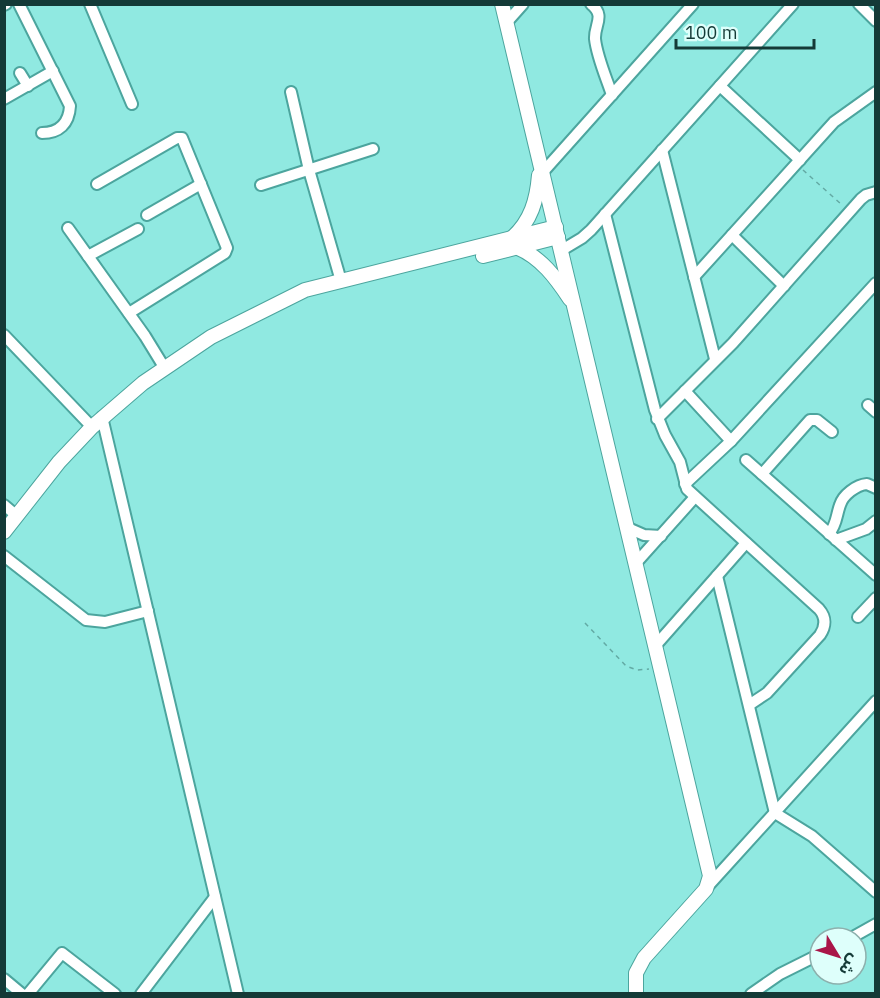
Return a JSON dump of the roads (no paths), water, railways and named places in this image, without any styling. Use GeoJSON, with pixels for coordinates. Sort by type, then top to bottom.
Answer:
{"type":"FeatureCollection","features":[{"type":"Feature","properties":{"kind":"main road"},"geometry":{"type":"LineString","coordinates":[[502,4],[710,871],[709,885],[644,958],[636,973],[636,993]]}},
{"type":"Feature","properties":{"kind":"main road"},"geometry":{"type":"LineString","coordinates":[[271,306],[514,243],[534,206],[541,165]]}},
{"type":"Feature","properties":{"kind":"main road"},"geometry":{"type":"LineString","coordinates":[[4,532],[59,462],[97,422],[164,367],[211,337],[305,290],[514,243],[559,238]]}},
{"type":"Feature","properties":{"kind":"main road"},"geometry":{"type":"LineString","coordinates":[[514,243],[544,266],[564,290],[575,309]]}},
{"type":"Feature","properties":{"kind":"street"},"geometry":{"type":"LineString","coordinates":[[19,4],[68,99],[70,114],[63,127],[49,133],[42,133]]}},
{"type":"Feature","properties":{"kind":"street"},"geometry":{"type":"LineString","coordinates":[[90,4],[132,104]]}},
{"type":"Feature","properties":{"kind":"street"},"geometry":{"type":"LineString","coordinates":[[507,22],[523,4]]}},
{"type":"Feature","properties":{"kind":"street"},"geometry":{"type":"LineString","coordinates":[[591,4],[600,16],[595,32],[596,43],[612,95]]}},
{"type":"Feature","properties":{"kind":"street"},"geometry":{"type":"LineString","coordinates":[[541,165],[612,95],[693,4]]}},
{"type":"Feature","properties":{"kind":"street"},"geometry":{"type":"LineString","coordinates":[[559,238],[582,238],[793,4]]}},
{"type":"Feature","properties":{"kind":"street"},"geometry":{"type":"LineString","coordinates":[[858,4],[876,21]]}},
{"type":"Feature","properties":{"kind":"street"},"geometry":{"type":"LineString","coordinates":[[4,99],[53,71]]}},
{"type":"Feature","properties":{"kind":"street"},"geometry":{"type":"LineString","coordinates":[[20,73],[28,86]]}},
{"type":"Feature","properties":{"kind":"street"},"geometry":{"type":"LineString","coordinates":[[720,86],[798,162]]}},
{"type":"Feature","properties":{"kind":"street"},"geometry":{"type":"LineString","coordinates":[[291,92],[309,170],[341,281]]}},
{"type":"Feature","properties":{"kind":"street"},"geometry":{"type":"LineString","coordinates":[[694,277],[840,116],[876,92]]}},
{"type":"Feature","properties":{"kind":"street"},"geometry":{"type":"LineString","coordinates":[[97,184],[180,138],[184,141],[226,246],[226,252],[129,314]]}},
{"type":"Feature","properties":{"kind":"street"},"geometry":{"type":"LineString","coordinates":[[261,185],[373,149]]}},
{"type":"Feature","properties":{"kind":"street"},"geometry":{"type":"LineString","coordinates":[[662,150],[715,359]]}},
{"type":"Feature","properties":{"kind":"street"},"geometry":{"type":"LineString","coordinates":[[147,214],[201,184]]}},
{"type":"Feature","properties":{"kind":"street"},"geometry":{"type":"LineString","coordinates":[[657,419],[729,347],[849,212],[866,195],[876,192]]}},
{"type":"Feature","properties":{"kind":"street"},"geometry":{"type":"LineString","coordinates":[[605,214],[657,419],[680,462],[685,484],[696,497],[824,616],[825,624],[820,635],[761,698],[749,705]]}},
{"type":"Feature","properties":{"kind":"street"},"geometry":{"type":"LineString","coordinates":[[68,228],[164,367]]}},
{"type":"Feature","properties":{"kind":"street"},"geometry":{"type":"LineString","coordinates":[[88,256],[138,229]]}},
{"type":"Feature","properties":{"kind":"street"},"geometry":{"type":"LineString","coordinates":[[732,235],[784,286]]}},
{"type":"Feature","properties":{"kind":"street"},"geometry":{"type":"LineString","coordinates":[[685,484],[731,441],[876,283]]}},
{"type":"Feature","properties":{"kind":"street"},"geometry":{"type":"LineString","coordinates":[[4,335],[97,422],[148,611],[238,993]]}},
{"type":"Feature","properties":{"kind":"street"},"geometry":{"type":"LineString","coordinates":[[684,391],[731,441]]}},
{"type":"Feature","properties":{"kind":"street"},"geometry":{"type":"LineString","coordinates":[[762,474],[810,420],[817,420],[832,432]]}},
{"type":"Feature","properties":{"kind":"street"},"geometry":{"type":"LineString","coordinates":[[746,460],[876,575]]}},
{"type":"Feature","properties":{"kind":"street"},"geometry":{"type":"LineString","coordinates":[[833,537],[841,502],[855,488],[867,484],[876,489]]}},
{"type":"Feature","properties":{"kind":"street"},"geometry":{"type":"LineString","coordinates":[[636,564],[696,497]]}},
{"type":"Feature","properties":{"kind":"street"},"geometry":{"type":"LineString","coordinates":[[4,505],[17,516]]}},
{"type":"Feature","properties":{"kind":"street"},"geometry":{"type":"LineString","coordinates":[[833,537],[866,529],[876,521]]}},
{"type":"Feature","properties":{"kind":"street"},"geometry":{"type":"LineString","coordinates":[[628,528],[644,535],[661,536]]}},
{"type":"Feature","properties":{"kind":"street"},"geometry":{"type":"LineString","coordinates":[[656,645],[746,543]]}},
{"type":"Feature","properties":{"kind":"street"},"geometry":{"type":"LineString","coordinates":[[4,556],[86,620],[105,622],[148,611]]}},
{"type":"Feature","properties":{"kind":"street"},"geometry":{"type":"LineString","coordinates":[[717,576],[775,813],[812,836],[876,892]]}},
{"type":"Feature","properties":{"kind":"street"},"geometry":{"type":"LineString","coordinates":[[858,617],[876,598]]}},
{"type":"Feature","properties":{"kind":"street"},"geometry":{"type":"LineString","coordinates":[[709,885],[876,701]]}},
{"type":"Feature","properties":{"kind":"street"},"geometry":{"type":"LineString","coordinates":[[141,993],[215,897]]}},
{"type":"Feature","properties":{"kind":"street"},"geometry":{"type":"LineString","coordinates":[[28,993],[63,953],[114,993]]}},
{"type":"Feature","properties":{"kind":"street"},"geometry":{"type":"LineString","coordinates":[[751,993],[780,974],[808,960]]}},
{"type":"Feature","properties":{"kind":"street"},"geometry":{"type":"LineString","coordinates":[[4,979],[22,993]]}}]}
